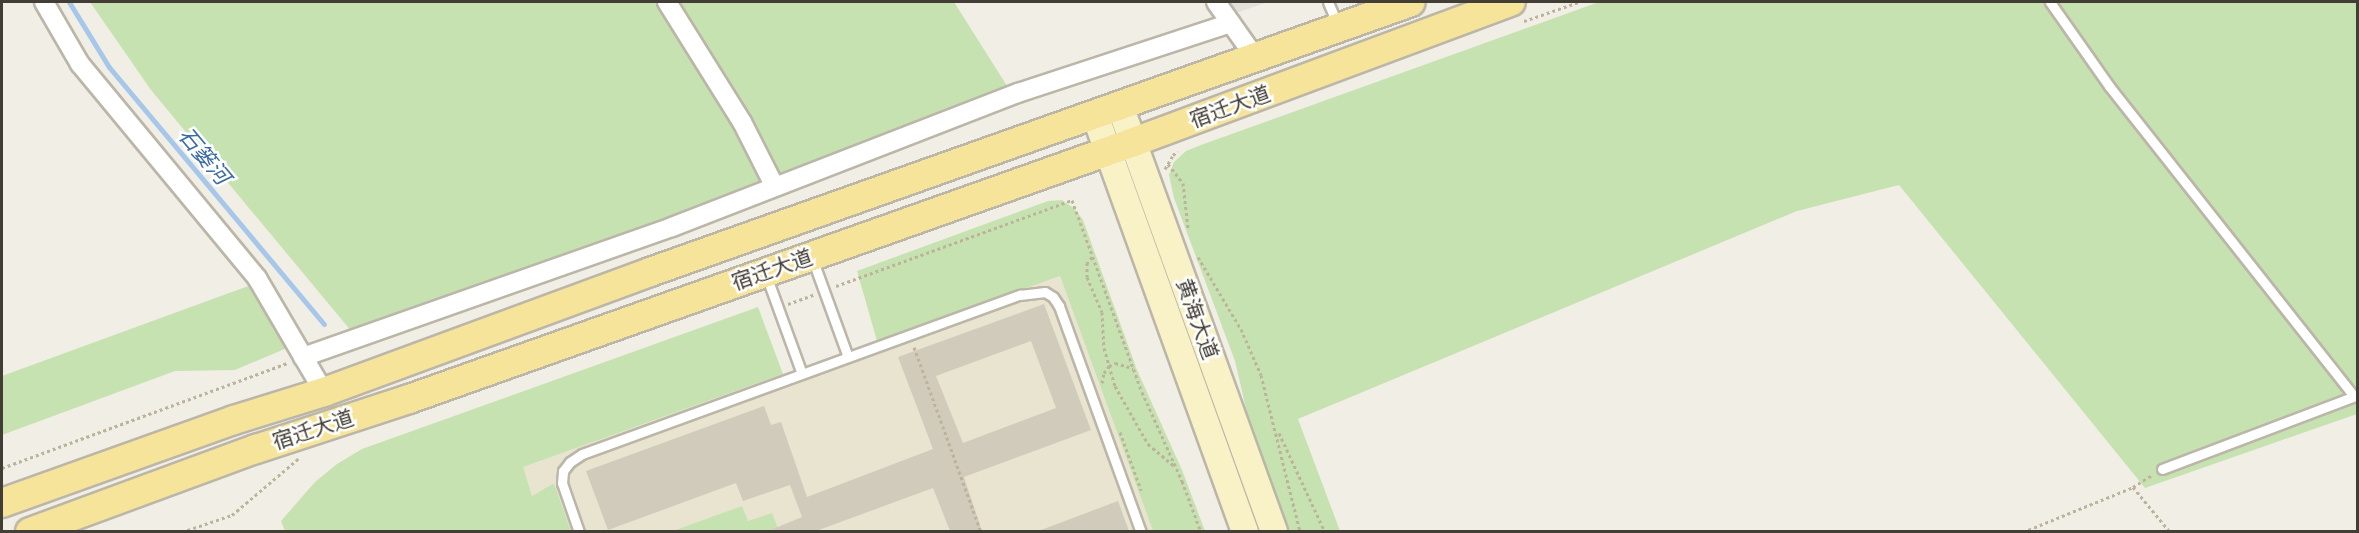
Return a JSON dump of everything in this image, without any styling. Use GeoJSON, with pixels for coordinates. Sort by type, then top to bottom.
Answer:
{"type":"FeatureCollection","features":[{"type":"Feature","properties":{"kind":"main road","name":"宿迁大道"},"geometry":{"type":"LineString","coordinates":[[2,503],[234,420],[324,392],[650,272],[1108,110],[1397,4]]}},
{"type":"Feature","properties":{"kind":"main road","name":"宿迁大道"},"geometry":{"type":"LineString","coordinates":[[30,531],[256,449],[409,399],[1121,146],[1517,12]]}},
{"type":"Feature","properties":{"kind":"main road","name":"黄海大道"},"geometry":{"type":"LineString","coordinates":[[1108,110],[1274,531]]}},
{"type":"Feature","properties":{"kind":"main road","name":"黄海大道"},"geometry":{"type":"LineString","coordinates":[[1121,146],[1245,531]]}},
{"type":"Feature","properties":{"kind":"street"},"geometry":{"type":"LineString","coordinates":[[44,2],[80,64],[257,278],[324,392]]}},
{"type":"Feature","properties":{"kind":"street"},"geometry":{"type":"LineString","coordinates":[[667,2],[742,122],[774,185]]}},
{"type":"Feature","properties":{"kind":"street"},"geometry":{"type":"LineString","coordinates":[[1216,2],[1255,57]]}},
{"type":"Feature","properties":{"kind":"street"},"geometry":{"type":"LineString","coordinates":[[303,357],[660,231],[774,185],[1018,93],[1231,23]]}},
{"type":"Feature","properties":{"kind":"lane"},"geometry":{"type":"LineString","coordinates":[[1328,2],[1339,27]]}},
{"type":"Feature","properties":{"kind":"lane"},"geometry":{"type":"LineString","coordinates":[[2050,2],[2109,86],[2356,396],[2162,469]]}},
{"type":"Feature","properties":{"kind":"lane"},"geometry":{"type":"LineString","coordinates":[[812,256],[848,357]]}},
{"type":"Feature","properties":{"kind":"lane"},"geometry":{"type":"LineString","coordinates":[[765,272],[802,374]]}},
{"type":"Feature","properties":{"kind":"lane"},"geometry":{"type":"LineString","coordinates":[[579,531],[562,483],[563,471],[570,462],[582,454],[1020,295],[1045,292],[1053,297],[1141,531]]}},
{"type":"Feature","properties":{"kind":"path"},"geometry":{"type":"LineString","coordinates":[[1517,12],[1579,2]]}},
{"type":"Feature","properties":{"kind":"path"},"geometry":{"type":"LineString","coordinates":[[1165,169],[1173,155],[1181,149]]}},
{"type":"Feature","properties":{"kind":"path"},"geometry":{"type":"LineString","coordinates":[[1168,164],[1183,183],[1188,229]]}},
{"type":"Feature","properties":{"kind":"path"},"geometry":{"type":"LineString","coordinates":[[778,308],[1072,200],[1133,368],[1201,531]]}},
{"type":"Feature","properties":{"kind":"path"},"geometry":{"type":"LineString","coordinates":[[1195,249],[1253,352],[1276,426],[1287,486],[1300,531]]}},
{"type":"Feature","properties":{"kind":"path"},"geometry":{"type":"LineString","coordinates":[[1092,257],[1087,263],[1087,277],[1102,312],[1109,366],[1136,427],[1148,444],[1176,468]]}},
{"type":"Feature","properties":{"kind":"path"},"geometry":{"type":"LineString","coordinates":[[910,335],[981,531]]}},
{"type":"Feature","properties":{"kind":"path"},"geometry":{"type":"LineString","coordinates":[[2,468],[303,357]]}},
{"type":"Feature","properties":{"kind":"path"},"geometry":{"type":"LineString","coordinates":[[1105,392],[1102,382],[1109,366],[1115,363],[1133,368]]}},
{"type":"Feature","properties":{"kind":"path"},"geometry":{"type":"LineString","coordinates":[[1276,426],[1325,531]]}},
{"type":"Feature","properties":{"kind":"path"},"geometry":{"type":"LineString","coordinates":[[1119,431],[1143,496]]}},
{"type":"Feature","properties":{"kind":"path"},"geometry":{"type":"LineString","coordinates":[[182,531],[232,515],[303,456]]}},
{"type":"Feature","properties":{"kind":"path"},"geometry":{"type":"LineString","coordinates":[[2023,531],[2133,487],[2162,469]]}},
{"type":"Feature","properties":{"kind":"path"},"geometry":{"type":"LineString","coordinates":[[2133,487],[2170,531]]}},
{"type":"Feature","properties":{"kind":"shaded area"},"geometry":{"type":"Polygon","coordinates":[[[1228,2],[1268,2],[1236,13],[1228,2]]]}},
{"type":"Feature","properties":{"kind":"shaded area"},"geometry":{"type":"Polygon","coordinates":[[[1060,276],[1153,531],[571,531],[554,483],[532,496],[522,467],[1060,276]]]}},
{"type":"Feature","properties":{"kind":"green space"},"geometry":{"type":"Polygon","coordinates":[[[90,2],[954,2],[1009,89],[357,338],[151,90],[90,2]]]}},
{"type":"Feature","properties":{"kind":"green space"},"geometry":{"type":"Polygon","coordinates":[[[1599,2],[2357,2],[2357,414],[2145,488],[1899,185],[1797,211],[1298,419],[1340,531],[1289,531],[1247,413],[1235,361],[1174,198],[1169,175],[1174,162],[1186,151],[1201,145],[1599,2]]]}},
{"type":"Feature","properties":{"kind":"green space"},"geometry":{"type":"Polygon","coordinates":[[[1062,200],[1075,209],[1083,220],[1137,370],[1182,470],[1205,531],[1153,531],[1060,276],[877,341],[857,271],[1048,201],[1062,200]]]}},
{"type":"Feature","properties":{"kind":"green space"},"geometry":{"type":"Polygon","coordinates":[[[251,285],[287,348],[235,370],[175,371],[2,435],[2,376],[251,285]]]}},
{"type":"Feature","properties":{"kind":"green space"},"geometry":{"type":"Polygon","coordinates":[[[758,307],[783,374],[523,467],[532,496],[554,483],[571,531],[285,531],[281,521],[315,482],[337,464],[362,449],[758,307]]]}},
{"type":"Feature","properties":{"kind":"green space"},"geometry":{"type":"Polygon","coordinates":[[[742,506],[748,521],[772,513],[779,531],[670,532],[742,506]]]}},
{"type":"Feature","properties":{"kind":"building"},"geometry":{"type":"Polygon","coordinates":[[[1044,304],[1091,430],[964,477],[982,531],[950,531],[933,488],[816,531],[768,531],[802,517],[790,485],[743,501],[736,483],[608,530],[586,471],[764,406],[771,425],[781,422],[807,497],[933,449],[898,357],[1044,304]],[[1031,341],[936,376],[963,443],[1056,408],[1031,341]]]}},
{"type":"Feature","properties":{"kind":"building"},"geometry":{"type":"Polygon","coordinates":[[[1118,501],[1129,531],[1041,531],[1041,530],[1118,501]]]}},
{"type":"Feature","properties":{"kind":"waterway","name":"石篓河"},"geometry":{"type":"LineString","coordinates":[[69,2],[109,67],[324,324]]}}]}
